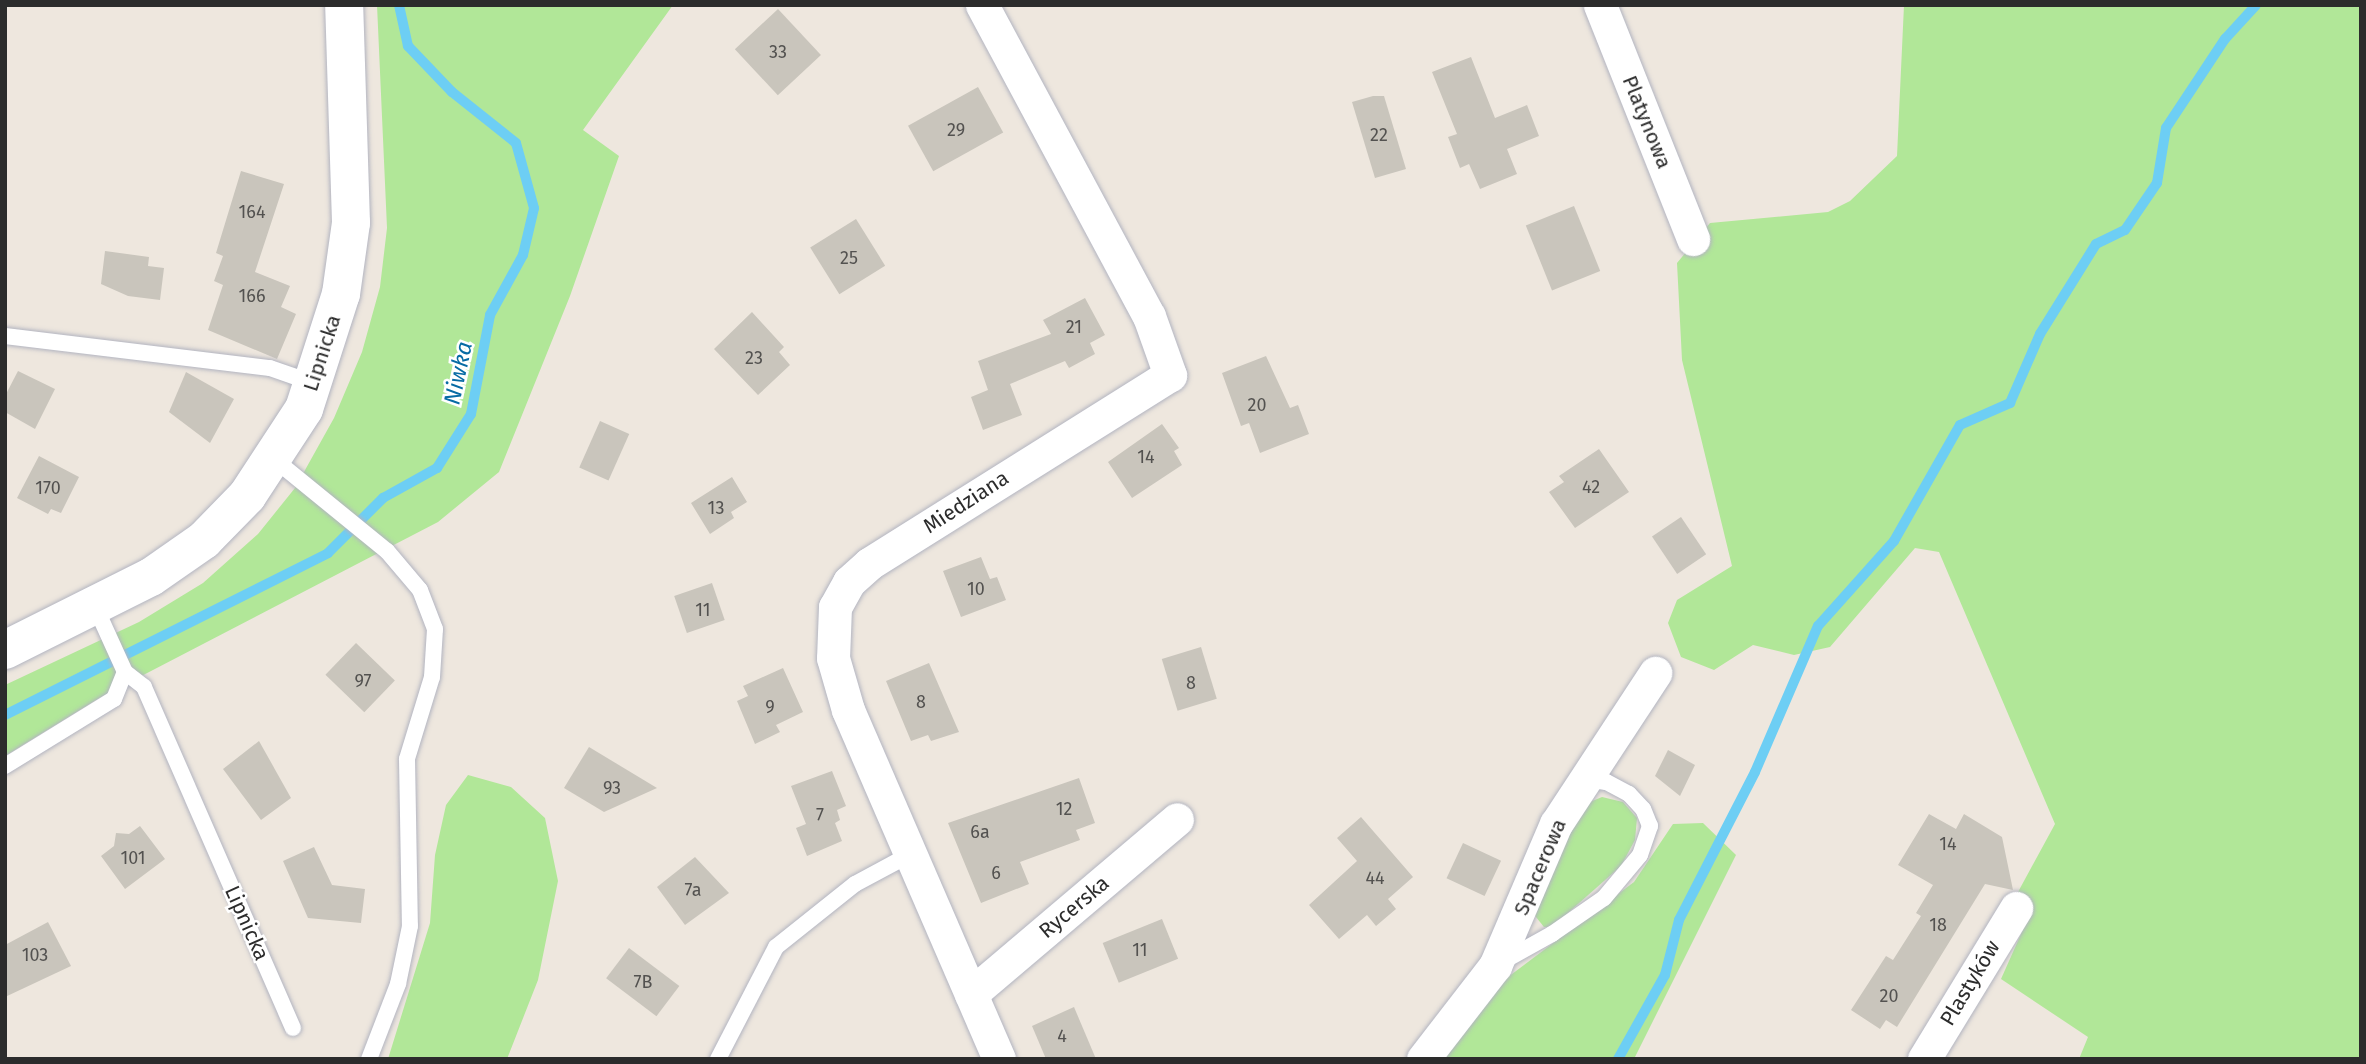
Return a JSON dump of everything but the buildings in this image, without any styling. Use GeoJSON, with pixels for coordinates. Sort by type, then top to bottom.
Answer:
{"type":"FeatureCollection","features":[{"type":"Feature","properties":{"kind":"street","name":"Lipnicka"},"geometry":{"type":"LineString","coordinates":[[5,650],[99,616],[204,540],[247,496],[274,459],[314,383],[341,294],[351,223],[344,5]]}},
{"type":"Feature","properties":{"kind":"street","name":"Miedziana"},"geometry":{"type":"LineString","coordinates":[[982,5],[1149,316],[1170,374],[869,565],[849,582],[840,598],[831,631],[833,658],[848,710],[999,1059]]}},
{"type":"Feature","properties":{"kind":"street","name":"Platynowa"},"geometry":{"type":"LineString","coordinates":[[1600,5],[1693,239]]}},
{"type":"Feature","properties":{"kind":"street","name":"Spacerowa"},"geometry":{"type":"LineString","coordinates":[[1423,1059],[1495,966],[1513,932],[1539,860],[1582,779],[1655,673]]}},
{"type":"Feature","properties":{"kind":"street","name":"Rycerska"},"geometry":{"type":"LineString","coordinates":[[971,994],[1177,819]]}},
{"type":"Feature","properties":{"kind":"street","name":"Plastyków"},"geometry":{"type":"LineString","coordinates":[[1924,1059],[2016,908]]}},
{"type":"Feature","properties":{"kind":"lane"},"geometry":{"type":"LineString","coordinates":[[5,336],[270,368],[314,383]]}},
{"type":"Feature","properties":{"kind":"lane"},"geometry":{"type":"LineString","coordinates":[[274,459],[334,505],[387,551],[420,590],[435,629],[432,677],[407,759],[410,926],[398,984],[369,1059]]}},
{"type":"Feature","properties":{"kind":"lane","name":"Lipnicka"},"geometry":{"type":"LineString","coordinates":[[99,616],[125,672],[144,687],[293,1028]]}},
{"type":"Feature","properties":{"kind":"lane"},"geometry":{"type":"LineString","coordinates":[[5,766],[114,699],[125,672]]}},
{"type":"Feature","properties":{"kind":"lane"},"geometry":{"type":"LineString","coordinates":[[1495,966],[1552,934],[1604,898],[1640,855],[1650,825],[1643,809],[1606,782],[1582,779]]}},
{"type":"Feature","properties":{"kind":"lane"},"geometry":{"type":"LineString","coordinates":[[718,1059],[776,947],[855,884],[909,855]]}},
{"type":"Feature","properties":{"kind":"green space"},"geometry":{"type":"Polygon","coordinates":[[[377,5],[673,5],[583,130],[619,156],[570,296],[499,472],[438,522],[101,697],[5,756],[5,685],[139,622],[203,583],[258,534],[295,488],[334,418],[362,352],[380,287],[387,228],[377,5]]]}},
{"type":"Feature","properties":{"kind":"green space"},"geometry":{"type":"Polygon","coordinates":[[[1904,5],[2361,5],[2361,1059],[2079,1059],[2088,1037],[2001,979],[2029,916],[2018,892],[2055,824],[1939,552],[1915,548],[1830,647],[1794,655],[1753,645],[1714,670],[1681,657],[1668,623],[1677,600],[1732,566],[1682,360],[1677,263],[1710,223],[1828,212],[1850,201],[1897,156],[1904,5]]]}},
{"type":"Feature","properties":{"kind":"green space"},"geometry":{"type":"Polygon","coordinates":[[[468,775],[511,787],[545,818],[558,881],[538,980],[507,1059],[388,1059],[430,923],[435,855],[446,805],[468,775]]]}},
{"type":"Feature","properties":{"kind":"green space"},"geometry":{"type":"Polygon","coordinates":[[[1602,797],[1623,802],[1637,818],[1635,840],[1621,866],[1552,927],[1544,927],[1532,912],[1578,807],[1602,797]]]}},
{"type":"Feature","properties":{"kind":"green space"},"geometry":{"type":"Polygon","coordinates":[[[1703,823],[1736,855],[1634,1059],[1435,1059],[1496,986],[1634,882],[1673,824],[1703,823]]]}},
{"type":"Feature","properties":{"kind":"waterway","name":"Niwka"},"geometry":{"type":"LineString","coordinates":[[5,715],[328,553],[383,498],[437,468],[471,414],[490,315],[523,255],[534,208],[516,143],[452,92],[408,46],[399,5]]}},
{"type":"Feature","properties":{"kind":"waterway"},"geometry":{"type":"LineString","coordinates":[[1618,1059],[1665,975],[1679,920],[1755,772],[1818,626],[1894,541],[1960,425],[2010,403],[2040,334],[2096,244],[2125,230],[2157,183],[2166,128],[2225,39],[2256,5]]}}]}
